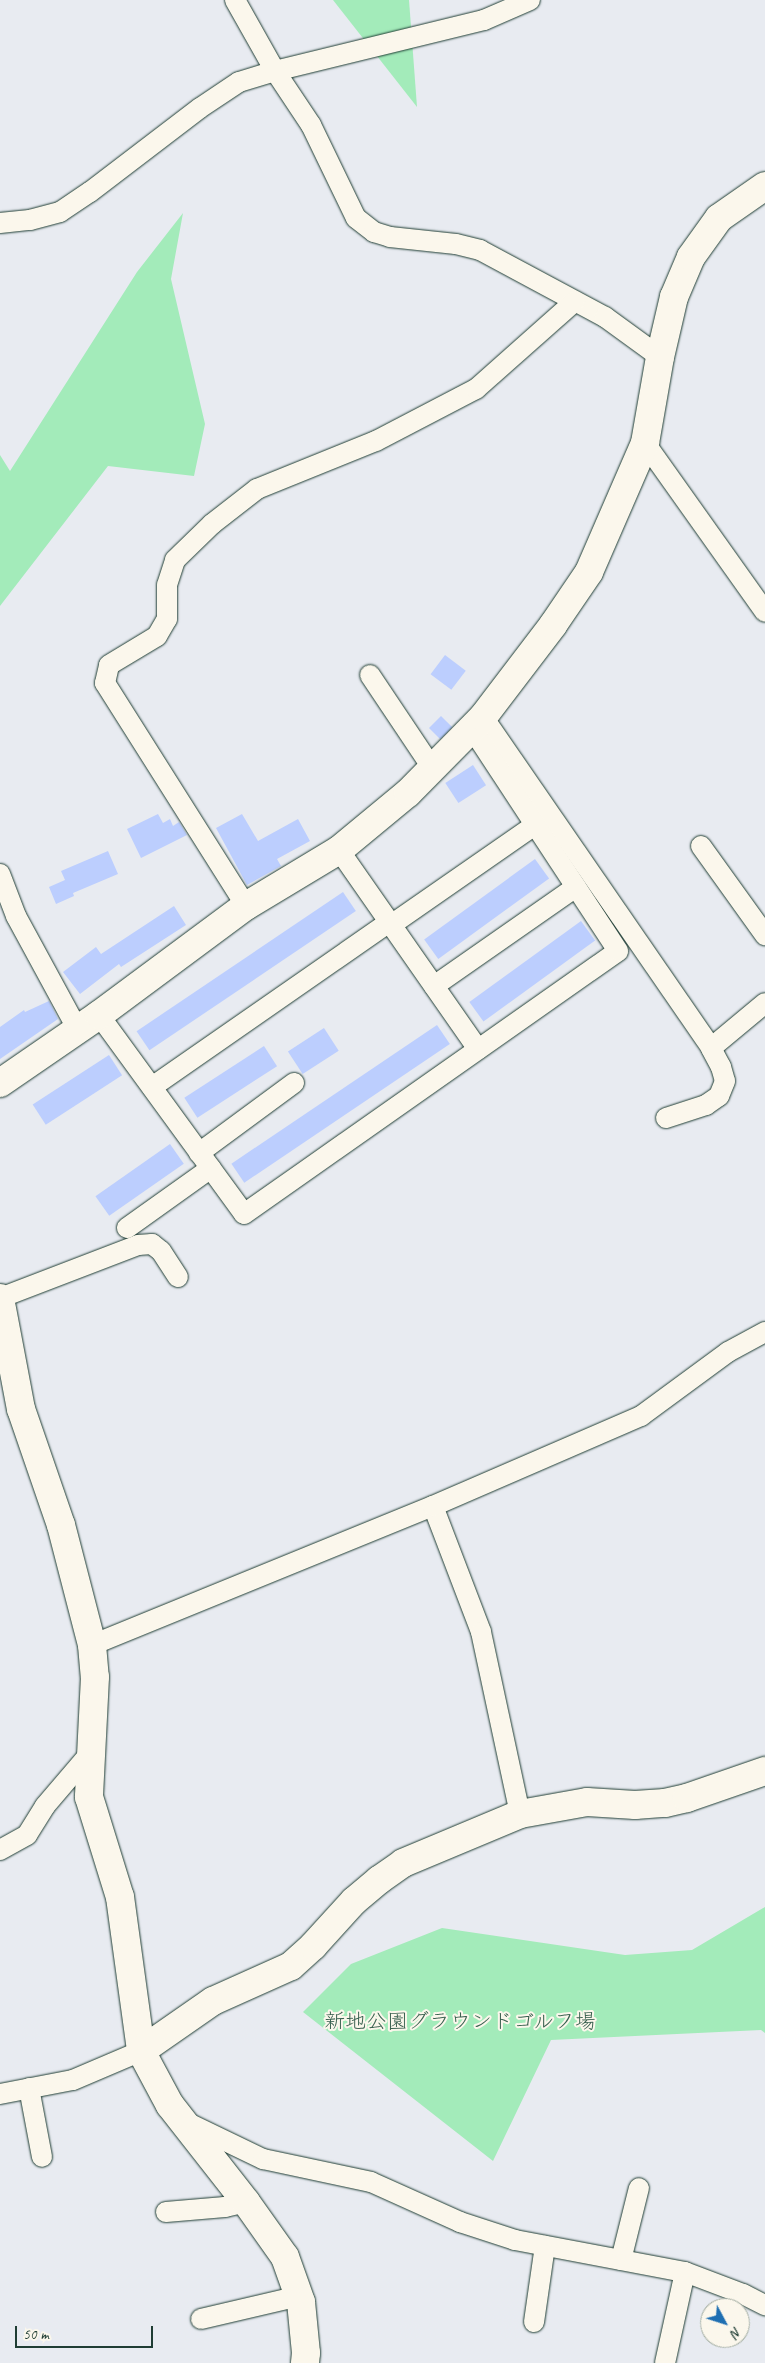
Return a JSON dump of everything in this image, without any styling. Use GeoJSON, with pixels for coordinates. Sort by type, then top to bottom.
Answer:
{"type":"FeatureCollection","features":[{"type":"Feature","properties":{"kind":"street"},"geometry":{"type":"LineString","coordinates":[[235,0],[275,71],[312,125],[356,218],[374,232],[390,237],[456,244],[480,250],[605,317],[660,357]]}},
{"type":"Feature","properties":{"kind":"street"},"geometry":{"type":"LineString","coordinates":[[0,223],[30,220],[60,212],[90,192],[200,108],[239,82],[275,71],[484,20],[517,3]]}},
{"type":"Feature","properties":{"kind":"street"},"geometry":{"type":"LineString","coordinates":[[0,1083],[88,1023],[246,906],[339,850],[408,793],[478,723],[553,624],[589,572],[645,443],[660,357],[674,297],[691,258],[719,218],[765,186]]}},
{"type":"Feature","properties":{"kind":"street"},"geometry":{"type":"LineString","coordinates":[[246,906],[105,682],[109,665],[157,636],[167,619],[168,585],[176,560],[212,524],[257,489],[376,441],[476,389],[575,301]]}},
{"type":"Feature","properties":{"kind":"street"},"geometry":{"type":"LineString","coordinates":[[645,443],[765,612]]}},
{"type":"Feature","properties":{"kind":"street"},"geometry":{"type":"LineString","coordinates":[[370,675],[433,769]]}},
{"type":"Feature","properties":{"kind":"street"},"geometry":{"type":"LineString","coordinates":[[0,874],[16,916],[88,1023],[152,1087],[244,1214],[618,951],[535,824],[478,723]]}},
{"type":"Feature","properties":{"kind":"street"},"geometry":{"type":"LineString","coordinates":[[478,723],[711,1048],[721,1067],[725,1081],[719,1096],[706,1105],[666,1118]]}},
{"type":"Feature","properties":{"kind":"street"},"geometry":{"type":"LineString","coordinates":[[152,1087],[535,824]]}},
{"type":"Feature","properties":{"kind":"street"},"geometry":{"type":"LineString","coordinates":[[701,846],[765,935]]}},
{"type":"Feature","properties":{"kind":"street"},"geometry":{"type":"LineString","coordinates":[[339,850],[478,1049]]}},
{"type":"Feature","properties":{"kind":"street"},"geometry":{"type":"LineString","coordinates":[[434,986],[576,887]]}},
{"type":"Feature","properties":{"kind":"street"},"geometry":{"type":"LineString","coordinates":[[711,1048],[765,1003]]}},
{"type":"Feature","properties":{"kind":"street"},"geometry":{"type":"LineString","coordinates":[[127,1228],[294,1083]]}},
{"type":"Feature","properties":{"kind":"street"},"geometry":{"type":"LineString","coordinates":[[178,1277],[161,1251],[152,1244],[138,1245],[0,1298],[21,1409],[61,1525],[92,1645],[95,1677],[90,1797],[120,1897],[141,2051],[170,2105],[246,2202],[285,2257],[299,2296],[306,2353],[305,2363]]}},
{"type":"Feature","properties":{"kind":"street"},"geometry":{"type":"LineString","coordinates":[[92,1645],[433,1506],[641,1416],[728,1352],[765,1332]]}},
{"type":"Feature","properties":{"kind":"street"},"geometry":{"type":"LineString","coordinates":[[433,1506],[481,1632],[520,1814]]}},
{"type":"Feature","properties":{"kind":"street"},"geometry":{"type":"LineString","coordinates":[[0,1850],[26,1834],[45,1806],[92,1751]]}},
{"type":"Feature","properties":{"kind":"street"},"geometry":{"type":"LineString","coordinates":[[0,2094],[73,2080],[141,2051],[213,2001],[291,1966],[313,1946],[354,1901],[379,1880],[404,1863],[520,1814],[587,1802],[635,1805],[665,1803],[687,1798],[765,1771]]}},
{"type":"Feature","properties":{"kind":"street"},"geometry":{"type":"LineString","coordinates":[[29,2088],[42,2157]]}},
{"type":"Feature","properties":{"kind":"street"},"geometry":{"type":"LineString","coordinates":[[181,2119],[263,2158],[372,2182],[460,2222],[515,2240],[685,2272],[743,2294],[765,2305]]}},
{"type":"Feature","properties":{"kind":"street"},"geometry":{"type":"LineString","coordinates":[[621,2260],[639,2188]]}},
{"type":"Feature","properties":{"kind":"street"},"geometry":{"type":"LineString","coordinates":[[166,2212],[225,2207],[246,2202]]}},
{"type":"Feature","properties":{"kind":"street"},"geometry":{"type":"LineString","coordinates":[[534,2322],[546,2246]]}},
{"type":"Feature","properties":{"kind":"street"},"geometry":{"type":"LineString","coordinates":[[665,2363],[685,2272]]}},
{"type":"Feature","properties":{"kind":"street"},"geometry":{"type":"LineString","coordinates":[[200,2319],[299,2296]]}},
{"type":"Feature","properties":{"kind":"green space"},"geometry":{"type":"Polygon","coordinates":[[[333,0],[409,0],[417,107],[333,0]]]}},
{"type":"Feature","properties":{"kind":"green space"},"geometry":{"type":"Polygon","coordinates":[[[183,213],[171,279],[205,424],[194,476],[108,466],[0,606],[0,455],[10,471],[137,272],[183,213]]]}},
{"type":"Feature","properties":{"kind":"green space","name":"新地公園グラウンドゴルフ場"},"geometry":{"type":"Polygon","coordinates":[[[765,1907],[765,2033],[761,2030],[551,2040],[493,2161],[303,2012],[351,1964],[442,1928],[625,1955],[692,1950],[765,1907]]]}},
{"type":"Feature","properties":{"kind":"building"},"geometry":{"type":"Polygon","coordinates":[[[445,655],[466,671],[451,690],[431,674],[445,655]]]}},
{"type":"Feature","properties":{"kind":"building"},"geometry":{"type":"Polygon","coordinates":[[[441,716],[452,727],[440,739],[429,728],[441,716]]]}},
{"type":"Feature","properties":{"kind":"building"},"geometry":{"type":"Polygon","coordinates":[[[473,765],[486,785],[458,803],[445,783],[473,765]]]}},
{"type":"Feature","properties":{"kind":"building"},"geometry":{"type":"Polygon","coordinates":[[[158,814],[163,823],[170,819],[173,826],[179,822],[187,835],[141,858],[127,829],[158,814]]]}},
{"type":"Feature","properties":{"kind":"building"},"geometry":{"type":"Polygon","coordinates":[[[242,814],[258,841],[298,819],[310,841],[277,859],[281,866],[247,885],[216,828],[242,814]]]}},
{"type":"Feature","properties":{"kind":"building"},"geometry":{"type":"Polygon","coordinates":[[[108,851],[118,874],[73,893],[74,896],[56,904],[49,887],[65,880],[61,871],[108,851]]]}},
{"type":"Feature","properties":{"kind":"building"},"geometry":{"type":"Polygon","coordinates":[[[535,859],[549,878],[438,959],[424,940],[535,859]]]}},
{"type":"Feature","properties":{"kind":"building"},"geometry":{"type":"Polygon","coordinates":[[[343,892],[356,911],[149,1050],[137,1031],[343,892]]]}},
{"type":"Feature","properties":{"kind":"building"},"geometry":{"type":"Polygon","coordinates":[[[174,906],[186,925],[121,967],[119,964],[80,994],[63,972],[96,947],[101,954],[174,906]]]}},
{"type":"Feature","properties":{"kind":"building"},"geometry":{"type":"Polygon","coordinates":[[[581,921],[595,940],[483,1022],[469,1002],[581,921]]]}},
{"type":"Feature","properties":{"kind":"building"},"geometry":{"type":"Polygon","coordinates":[[[49,1001],[58,1019],[0,1059],[0,1027],[24,1010],[25,1012],[49,1001]]]}},
{"type":"Feature","properties":{"kind":"building"},"geometry":{"type":"Polygon","coordinates":[[[437,1025],[450,1044],[244,1183],[231,1164],[437,1025]]]}},
{"type":"Feature","properties":{"kind":"building"},"geometry":{"type":"Polygon","coordinates":[[[324,1028],[339,1051],[303,1074],[288,1051],[324,1028]]]}},
{"type":"Feature","properties":{"kind":"building"},"geometry":{"type":"Polygon","coordinates":[[[264,1046],[277,1066],[197,1118],[184,1098],[264,1046]]]}},
{"type":"Feature","properties":{"kind":"building"},"geometry":{"type":"Polygon","coordinates":[[[109,1055],[122,1075],[46,1125],[33,1105],[109,1055]]]}},
{"type":"Feature","properties":{"kind":"building"},"geometry":{"type":"Polygon","coordinates":[[[170,1144],[184,1164],[109,1216],[95,1196],[170,1144]]]}}]}
